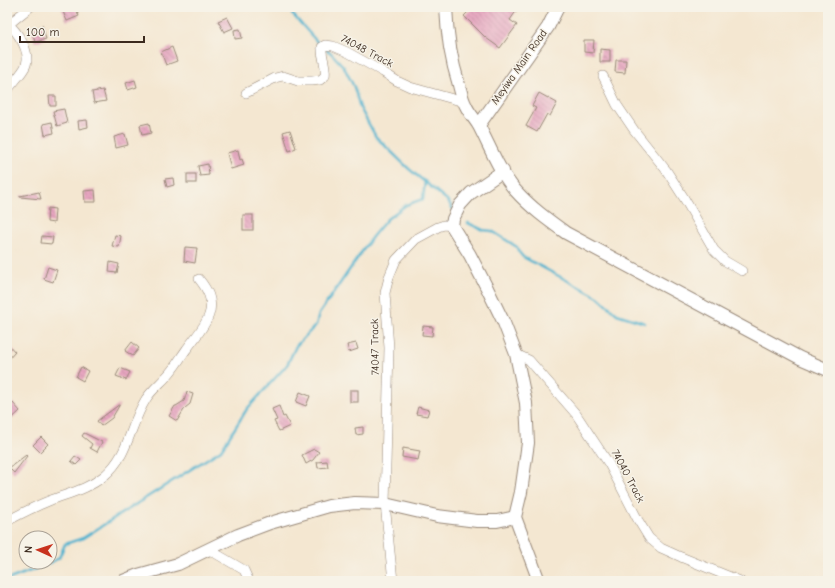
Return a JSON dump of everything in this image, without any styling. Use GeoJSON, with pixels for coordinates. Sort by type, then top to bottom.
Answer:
{"type":"FeatureCollection","features":[{"type":"Feature","properties":{"kind":"street"},"geometry":{"type":"LineString","coordinates":[[7,91],[26,65],[27,56],[18,35],[8,23],[30,7]]}},
{"type":"Feature","properties":{"kind":"street"},"geometry":{"type":"LineString","coordinates":[[446,7],[446,22],[450,48],[464,102],[488,147],[514,189],[528,203],[545,218],[566,233],[800,358],[828,370]]}},
{"type":"Feature","properties":{"kind":"street","name":"Meyiwa Main Road"},"geometry":{"type":"LineString","coordinates":[[478,126],[548,27],[558,7]]}},
{"type":"Feature","properties":{"kind":"street","name":"74048 Track"},"geometry":{"type":"LineString","coordinates":[[246,93],[275,78],[283,76],[298,81],[320,80],[325,76],[326,70],[321,54],[322,47],[329,45],[347,52],[383,72],[397,82],[464,102]]}},
{"type":"Feature","properties":{"kind":"street"},"geometry":{"type":"LineString","coordinates":[[603,76],[617,105],[634,130],[666,170],[714,250],[725,261],[742,271]]}},
{"type":"Feature","properties":{"kind":"street"},"geometry":{"type":"LineString","coordinates":[[503,171],[471,193],[460,205],[452,222],[488,288],[516,354],[526,403],[528,443],[521,492],[515,517],[539,581]]}},
{"type":"Feature","properties":{"kind":"street","name":"74047 Track"},"geometry":{"type":"LineString","coordinates":[[393,581],[385,504],[389,348],[385,293],[389,277],[396,260],[416,239],[438,227],[452,222]]}},
{"type":"Feature","properties":{"kind":"street"},"geometry":{"type":"LineString","coordinates":[[7,520],[54,499],[86,488],[105,475],[114,465],[124,451],[140,409],[146,399],[153,389],[172,370],[204,325],[209,315],[211,305],[210,297],[198,278]]}},
{"type":"Feature","properties":{"kind":"street","name":"74040 Track"},"geometry":{"type":"LineString","coordinates":[[516,354],[529,360],[576,414],[609,464],[649,538],[661,548],[740,581]]}},
{"type":"Feature","properties":{"kind":"street"},"geometry":{"type":"LineString","coordinates":[[123,581],[138,575],[178,564],[244,532],[329,506],[355,503],[385,504],[437,516],[477,521],[497,521],[515,517]]}},
{"type":"Feature","properties":{"kind":"street"},"geometry":{"type":"LineString","coordinates":[[208,549],[244,570],[249,581]]}},
{"type":"Feature","properties":{"kind":"building"},"geometry":{"type":"Polygon","coordinates":[[[61,7],[75,7],[79,16],[67,21],[61,7]]]}},
{"type":"Feature","properties":{"kind":"building"},"geometry":{"type":"Polygon","coordinates":[[[473,7],[519,7],[510,20],[517,25],[500,48],[486,38],[464,16],[473,7]]]}},
{"type":"Feature","properties":{"kind":"building"},"geometry":{"type":"Polygon","coordinates":[[[227,17],[233,28],[224,32],[218,21],[227,17]]]}},
{"type":"Feature","properties":{"kind":"building"},"geometry":{"type":"Polygon","coordinates":[[[42,25],[46,39],[35,42],[31,29],[42,25]]]}},
{"type":"Feature","properties":{"kind":"building"},"geometry":{"type":"Polygon","coordinates":[[[240,29],[242,38],[235,39],[234,30],[240,29]]]}},
{"type":"Feature","properties":{"kind":"building"},"geometry":{"type":"Polygon","coordinates":[[[584,40],[594,40],[593,53],[584,52],[584,40]]]}},
{"type":"Feature","properties":{"kind":"building"},"geometry":{"type":"Polygon","coordinates":[[[172,47],[177,61],[166,65],[161,52],[172,47]]]}},
{"type":"Feature","properties":{"kind":"building"},"geometry":{"type":"Polygon","coordinates":[[[600,49],[610,50],[610,62],[600,62],[600,49]]]}},
{"type":"Feature","properties":{"kind":"building"},"geometry":{"type":"Polygon","coordinates":[[[616,60],[626,60],[625,73],[615,72],[616,60]]]}},
{"type":"Feature","properties":{"kind":"building"},"geometry":{"type":"Polygon","coordinates":[[[135,80],[137,87],[128,90],[126,83],[135,80]]]}},
{"type":"Feature","properties":{"kind":"building"},"geometry":{"type":"Polygon","coordinates":[[[103,90],[106,101],[94,103],[92,92],[103,90]]]}},
{"type":"Feature","properties":{"kind":"building"},"geometry":{"type":"Polygon","coordinates":[[[539,93],[557,103],[550,116],[547,114],[537,132],[526,126],[536,108],[532,106],[539,93]]]}},
{"type":"Feature","properties":{"kind":"building"},"geometry":{"type":"Polygon","coordinates":[[[49,96],[56,96],[56,106],[50,106],[49,96]]]}},
{"type":"Feature","properties":{"kind":"building"},"geometry":{"type":"Polygon","coordinates":[[[64,109],[67,123],[57,126],[53,111],[64,109]]]}},
{"type":"Feature","properties":{"kind":"building"},"geometry":{"type":"Polygon","coordinates":[[[87,120],[88,127],[79,129],[78,121],[87,120]]]}},
{"type":"Feature","properties":{"kind":"building"},"geometry":{"type":"Polygon","coordinates":[[[52,122],[54,133],[45,135],[43,124],[52,122]]]}},
{"type":"Feature","properties":{"kind":"building"},"geometry":{"type":"Polygon","coordinates":[[[149,123],[151,133],[142,135],[140,125],[149,123]]]}},
{"type":"Feature","properties":{"kind":"building"},"geometry":{"type":"Polygon","coordinates":[[[290,130],[296,148],[289,151],[283,132],[290,130]]]}},
{"type":"Feature","properties":{"kind":"building"},"geometry":{"type":"Polygon","coordinates":[[[125,134],[128,145],[116,148],[114,137],[125,134]]]}},
{"type":"Feature","properties":{"kind":"building"},"geometry":{"type":"Polygon","coordinates":[[[238,150],[240,160],[242,159],[244,165],[231,169],[227,153],[238,150]]]}},
{"type":"Feature","properties":{"kind":"building"},"geometry":{"type":"Polygon","coordinates":[[[208,164],[209,175],[200,176],[198,166],[208,164]]]}},
{"type":"Feature","properties":{"kind":"building"},"geometry":{"type":"Polygon","coordinates":[[[187,174],[196,174],[196,183],[187,183],[187,174]]]}},
{"type":"Feature","properties":{"kind":"building"},"geometry":{"type":"Polygon","coordinates":[[[173,178],[174,185],[167,187],[165,179],[173,178]]]}},
{"type":"Feature","properties":{"kind":"building"},"geometry":{"type":"Polygon","coordinates":[[[95,190],[96,202],[85,202],[84,191],[95,190]]]}},
{"type":"Feature","properties":{"kind":"building"},"geometry":{"type":"Polygon","coordinates":[[[39,192],[41,199],[20,197],[20,196],[39,192]]]}},
{"type":"Feature","properties":{"kind":"building"},"geometry":{"type":"Polygon","coordinates":[[[48,208],[55,209],[54,223],[47,222],[48,208]]]}},
{"type":"Feature","properties":{"kind":"building"},"geometry":{"type":"Polygon","coordinates":[[[243,215],[253,215],[253,230],[243,230],[243,215]]]}},
{"type":"Feature","properties":{"kind":"building"},"geometry":{"type":"Polygon","coordinates":[[[115,235],[121,236],[119,247],[112,246],[115,235]]]}},
{"type":"Feature","properties":{"kind":"building"},"geometry":{"type":"Polygon","coordinates":[[[42,236],[53,237],[52,244],[41,243],[42,236]]]}},
{"type":"Feature","properties":{"kind":"building"},"geometry":{"type":"Polygon","coordinates":[[[185,247],[197,248],[195,263],[184,261],[185,247]]]}},
{"type":"Feature","properties":{"kind":"building"},"geometry":{"type":"Polygon","coordinates":[[[110,262],[119,264],[117,273],[109,272],[110,262]]]}},
{"type":"Feature","properties":{"kind":"building"},"geometry":{"type":"Polygon","coordinates":[[[48,267],[57,270],[53,282],[44,279],[48,267]]]}},
{"type":"Feature","properties":{"kind":"building"},"geometry":{"type":"Polygon","coordinates":[[[423,326],[433,327],[432,336],[422,335],[423,326]]]}},
{"type":"Feature","properties":{"kind":"building"},"geometry":{"type":"Polygon","coordinates":[[[132,342],[139,348],[133,356],[125,351],[132,342]]]}},
{"type":"Feature","properties":{"kind":"building"},"geometry":{"type":"Polygon","coordinates":[[[7,343],[15,352],[7,361],[7,343]]]}},
{"type":"Feature","properties":{"kind":"building"},"geometry":{"type":"Polygon","coordinates":[[[356,343],[358,349],[349,352],[347,345],[356,343]]]}},
{"type":"Feature","properties":{"kind":"building"},"geometry":{"type":"Polygon","coordinates":[[[81,367],[88,371],[83,381],[76,377],[81,367]]]}},
{"type":"Feature","properties":{"kind":"building"},"geometry":{"type":"Polygon","coordinates":[[[120,368],[130,372],[126,380],[116,376],[120,368]]]}},
{"type":"Feature","properties":{"kind":"building"},"geometry":{"type":"Polygon","coordinates":[[[350,390],[358,390],[358,402],[350,402],[350,390]]]}},
{"type":"Feature","properties":{"kind":"building"},"geometry":{"type":"Polygon","coordinates":[[[187,392],[193,394],[190,404],[185,408],[177,421],[169,416],[175,406],[184,401],[187,392]]]}},
{"type":"Feature","properties":{"kind":"building"},"geometry":{"type":"Polygon","coordinates":[[[300,392],[310,396],[306,406],[296,402],[300,392]]]}},
{"type":"Feature","properties":{"kind":"building"},"geometry":{"type":"Polygon","coordinates":[[[13,403],[20,411],[7,423],[7,408],[13,403]]]}},
{"type":"Feature","properties":{"kind":"building"},"geometry":{"type":"Polygon","coordinates":[[[120,404],[112,418],[101,426],[97,421],[120,404]]]}},
{"type":"Feature","properties":{"kind":"building"},"geometry":{"type":"Polygon","coordinates":[[[279,406],[283,417],[285,416],[290,426],[279,431],[274,421],[277,420],[272,409],[279,406]]]}},
{"type":"Feature","properties":{"kind":"building"},"geometry":{"type":"Polygon","coordinates":[[[418,407],[429,410],[427,416],[416,414],[418,407]]]}},
{"type":"Feature","properties":{"kind":"building"},"geometry":{"type":"Polygon","coordinates":[[[363,427],[363,434],[356,435],[355,428],[363,427]]]}},
{"type":"Feature","properties":{"kind":"building"},"geometry":{"type":"Polygon","coordinates":[[[84,433],[102,442],[97,452],[90,448],[92,444],[82,436],[84,433]]]}},
{"type":"Feature","properties":{"kind":"building"},"geometry":{"type":"Polygon","coordinates":[[[41,437],[48,444],[40,452],[33,445],[41,437]]]}},
{"type":"Feature","properties":{"kind":"building"},"geometry":{"type":"Polygon","coordinates":[[[403,448],[420,451],[418,460],[402,457],[403,448]]]}},
{"type":"Feature","properties":{"kind":"building"},"geometry":{"type":"Polygon","coordinates":[[[314,449],[319,452],[313,460],[306,464],[302,455],[314,449]]]}},
{"type":"Feature","properties":{"kind":"building"},"geometry":{"type":"Polygon","coordinates":[[[26,455],[27,456],[14,473],[9,468],[26,455]]]}},
{"type":"Feature","properties":{"kind":"building"},"geometry":{"type":"Polygon","coordinates":[[[75,456],[81,460],[76,465],[71,461],[75,456]]]}},
{"type":"Feature","properties":{"kind":"building"},"geometry":{"type":"Polygon","coordinates":[[[327,461],[328,467],[318,468],[317,462],[327,461]]]}},
{"type":"Feature","properties":{"kind":"waterway"},"geometry":{"type":"LineString","coordinates":[[286,7],[320,45]]}},
{"type":"Feature","properties":{"kind":"waterway"},"geometry":{"type":"LineString","coordinates":[[324,48],[344,67],[354,87],[360,108],[376,137],[409,169],[447,200],[453,209]]}},
{"type":"Feature","properties":{"kind":"waterway"},"geometry":{"type":"LineString","coordinates":[[7,580],[46,565],[59,558],[65,544],[83,538],[221,450],[247,409],[287,365],[296,346],[316,325],[319,314],[372,237],[387,219],[406,205],[423,199],[425,181]]}},
{"type":"Feature","properties":{"kind":"waterway"},"geometry":{"type":"LineString","coordinates":[[468,223],[483,230],[492,231],[517,247],[518,251],[523,257],[598,297],[617,314],[645,323]]}}]}
